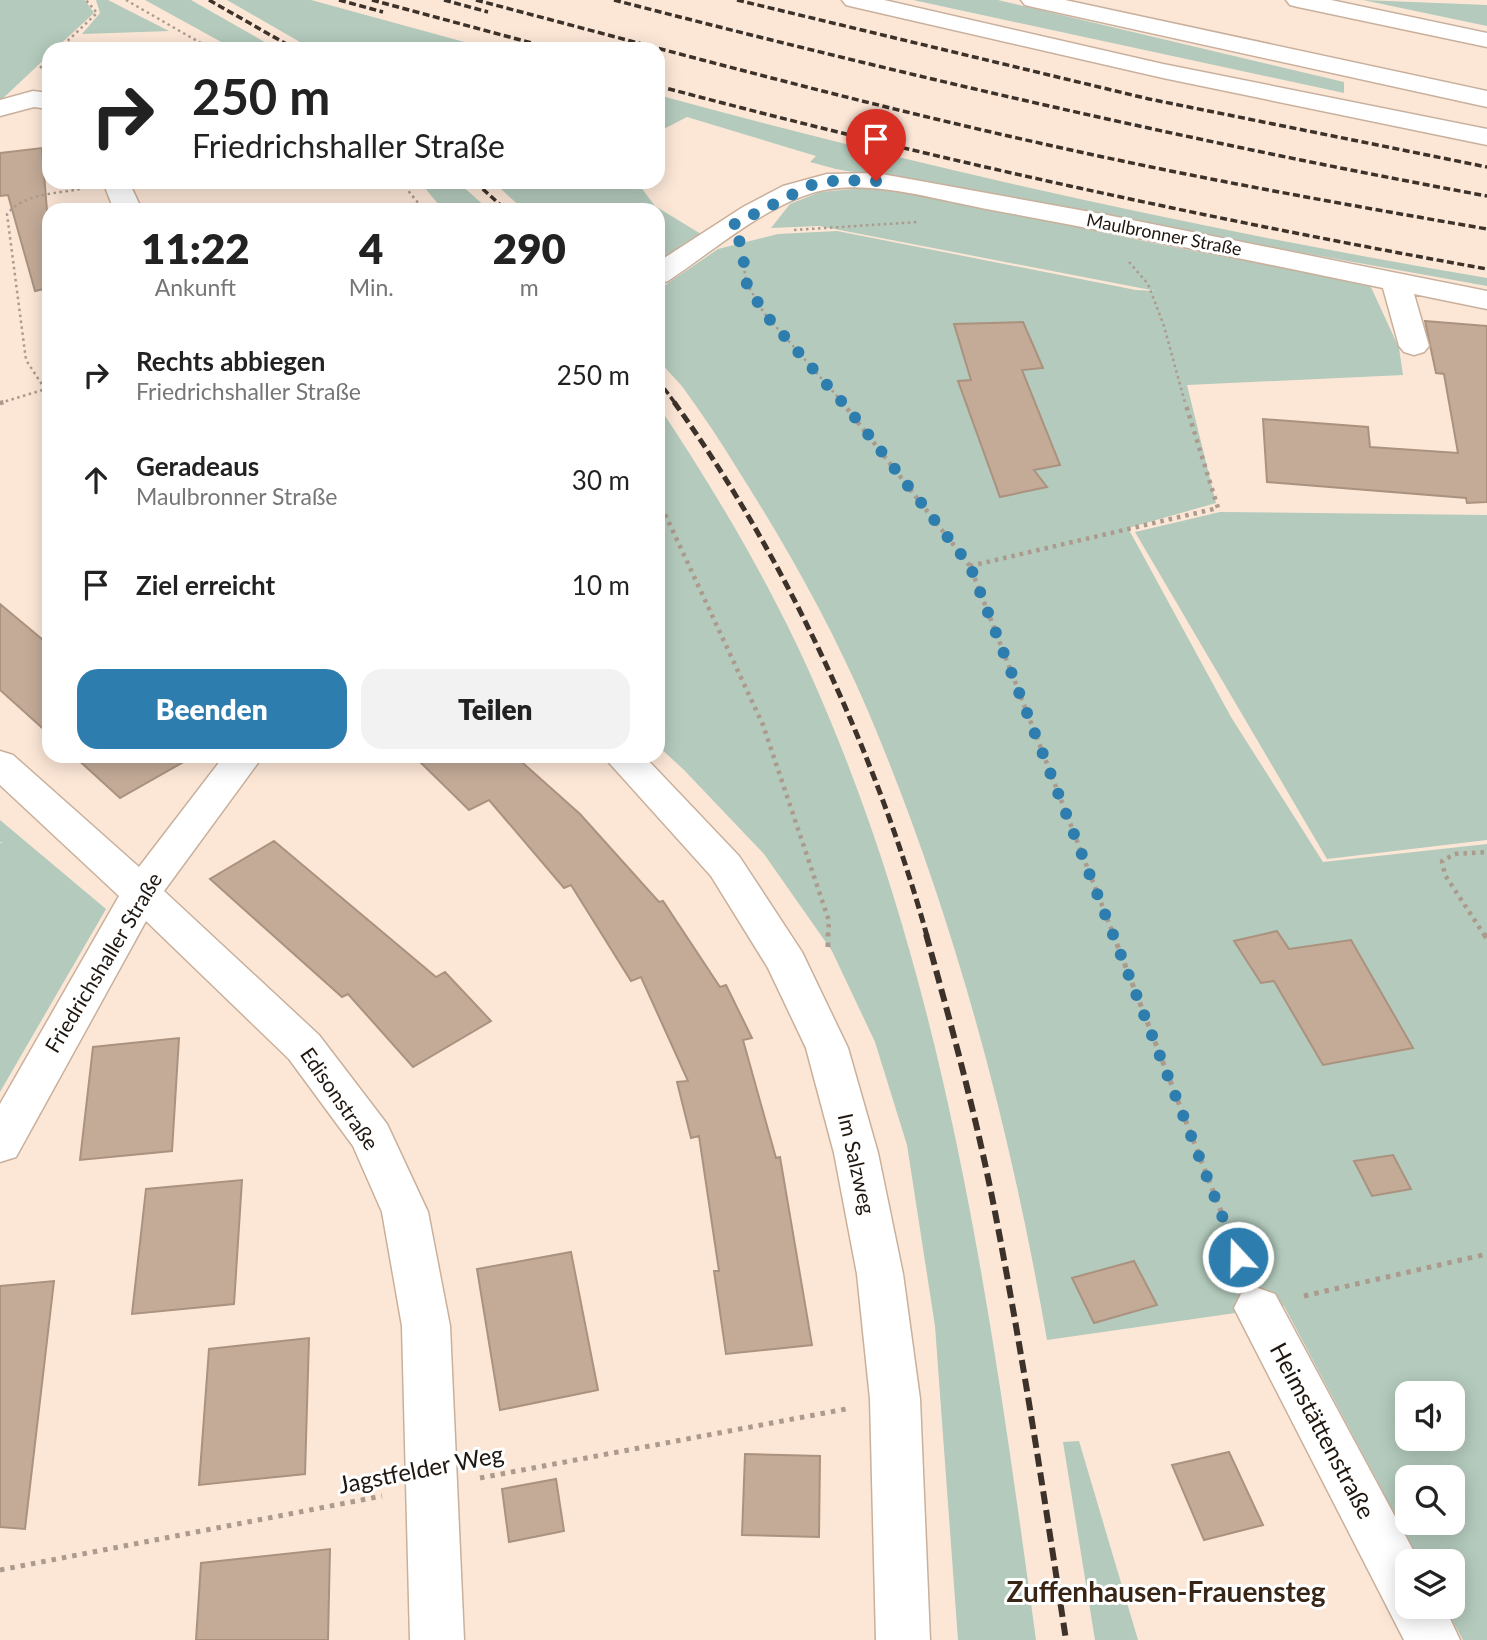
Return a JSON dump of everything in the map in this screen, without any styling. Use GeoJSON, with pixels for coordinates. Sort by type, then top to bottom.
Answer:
{"type":"FeatureCollection","features":[{"type":"Feature","properties":{"kind":"main road"},"geometry":{"type":"LineString","coordinates":[[853,0],[1188,76],[1487,137]]}},
{"type":"Feature","properties":{"kind":"main road"},"geometry":{"type":"LineString","coordinates":[[1033,0],[1487,99]]}},
{"type":"Feature","properties":{"kind":"main road"},"geometry":{"type":"LineString","coordinates":[[1137,0],[1378,52]]}},
{"type":"Feature","properties":{"kind":"main road"},"geometry":{"type":"LineString","coordinates":[[1298,0],[1487,40]]}},
{"type":"Feature","properties":{"kind":"main road"},"geometry":{"type":"LineString","coordinates":[[0,108],[38,92]]}},
{"type":"Feature","properties":{"kind":"main road","name":"Maulbronner Straße"},"geometry":{"type":"LineString","coordinates":[[731,226],[811,185],[839,180],[876,181],[1107,223],[1487,300]]}},
{"type":"Feature","properties":{"kind":"main road"},"geometry":{"type":"LineString","coordinates":[[665,270],[731,226]]}},
{"type":"Feature","properties":{"kind":"main road"},"geometry":{"type":"LineString","coordinates":[[1396,282],[1414,346]]}},
{"type":"Feature","properties":{"kind":"main road","name":"Friedrichshaller Straße"},"geometry":{"type":"LineString","coordinates":[[0,1144],[141,893],[239,763]]}},
{"type":"Feature","properties":{"kind":"main road","name":"Im Salzweg"},"geometry":{"type":"LineString","coordinates":[[629,763],[725,866],[787,963],[827,1048],[856,1153],[880,1274],[895,1399],[903,1640]]}},
{"type":"Feature","properties":{"kind":"main road","name":"Edisonstraße"},"geometry":{"type":"LineString","coordinates":[[0,764],[304,1047],[371,1137],[405,1212],[426,1325],[437,1640]]}},
{"type":"Feature","properties":{"kind":"main road","name":"Heimstättenstraße"},"geometry":{"type":"LineString","coordinates":[[1258,1308],[1395,1569]]}},
{"type":"Feature","properties":{"kind":"main road"},"geometry":{"type":"LineString","coordinates":[[1422,1619],[1433,1640]]}},
{"type":"Feature","properties":{"kind":"path"},"geometry":{"type":"LineString","coordinates":[[66,42],[97,13],[86,0]]}},
{"type":"Feature","properties":{"kind":"path"},"geometry":{"type":"LineString","coordinates":[[126,0],[199,42]]}},
{"type":"Feature","properties":{"kind":"path"},"geometry":{"type":"LineString","coordinates":[[42,382],[26,360],[7,214],[12,206],[23,201],[82,189]]}},
{"type":"Feature","properties":{"kind":"path"},"geometry":{"type":"LineString","coordinates":[[407,189],[418,203]]}},
{"type":"Feature","properties":{"kind":"path"},"geometry":{"type":"LineString","coordinates":[[731,226],[763,232],[929,222]]}},
{"type":"Feature","properties":{"kind":"path"},"geometry":{"type":"LineString","coordinates":[[970,566],[1218,508],[1189,421],[1164,326],[1148,284],[1111,239],[1107,223]]}},
{"type":"Feature","properties":{"kind":"path"},"geometry":{"type":"LineString","coordinates":[[731,226],[742,246],[746,282],[764,313],[850,411],[970,566],[1258,1308],[1487,1254]]}},
{"type":"Feature","properties":{"kind":"path"},"geometry":{"type":"LineString","coordinates":[[0,402],[42,390]]}},
{"type":"Feature","properties":{"kind":"path"},"geometry":{"type":"LineString","coordinates":[[665,514],[763,725],[829,921],[828,959]]}},
{"type":"Feature","properties":{"kind":"path"},"geometry":{"type":"LineString","coordinates":[[1487,852],[1455,855],[1442,861],[1445,875],[1487,939]]}},
{"type":"Feature","properties":{"kind":"path","name":"Jagstfelder Weg"},"geometry":{"type":"LineString","coordinates":[[0,1570],[849,1408]]}},
{"type":"Feature","properties":{"kind":"green space"},"geometry":{"type":"Polygon","coordinates":[[[0,0],[85,0],[94,13],[63,42],[42,42],[42,62],[0,101],[0,0]]]}},
{"type":"Feature","properties":{"kind":"green space"},"geometry":{"type":"Polygon","coordinates":[[[96,0],[108,0],[169,31],[82,34],[100,13],[96,0]]]}},
{"type":"Feature","properties":{"kind":"green space"},"geometry":{"type":"Polygon","coordinates":[[[145,0],[191,0],[265,42],[221,42],[145,0]]]}},
{"type":"Feature","properties":{"kind":"green space"},"geometry":{"type":"Polygon","coordinates":[[[227,0],[311,0],[464,42],[300,42],[227,0]]]}},
{"type":"Feature","properties":{"kind":"green space"},"geometry":{"type":"Polygon","coordinates":[[[913,0],[998,0],[1344,82],[1344,93],[913,0]]]}},
{"type":"Feature","properties":{"kind":"green space"},"geometry":{"type":"Polygon","coordinates":[[[1363,0],[1487,5],[1487,26],[1363,0]]]}},
{"type":"Feature","properties":{"kind":"green space"},"geometry":{"type":"Polygon","coordinates":[[[665,97],[863,149],[1070,197],[1278,240],[1487,278],[1487,286],[836,169],[810,162],[816,156],[687,117],[665,128],[665,97]]]}},
{"type":"Feature","properties":{"kind":"green space"},"geometry":{"type":"Polygon","coordinates":[[[875,187],[1370,285],[1399,348],[1403,375],[1187,385],[1216,503],[1128,528],[1231,717],[1323,862],[1487,844],[1487,1640],[1463,1640],[1452,1619],[1465,1619],[1465,1549],[1414,1549],[1406,1535],[1465,1535],[1465,1465],[1395,1465],[1395,1514],[1284,1306],[1047,1340],[1015,1179],[976,1020],[927,864],[899,787],[854,680],[791,558],[712,429],[665,367],[665,285],[718,249],[778,234],[837,231],[1136,290],[1156,291],[819,226],[771,228],[790,204],[820,192],[875,187]]]}},
{"type":"Feature","properties":{"kind":"green space"},"geometry":{"type":"Polygon","coordinates":[[[426,189],[466,189],[481,203],[437,203],[426,189]]]}},
{"type":"Feature","properties":{"kind":"green space"},"geometry":{"type":"Polygon","coordinates":[[[501,189],[642,189],[653,203],[516,203],[501,189]]]}},
{"type":"Feature","properties":{"kind":"green space"},"geometry":{"type":"Polygon","coordinates":[[[665,212],[701,234],[665,257],[665,212]]]}},
{"type":"Feature","properties":{"kind":"green space"},"geometry":{"type":"Polygon","coordinates":[[[665,416],[706,479],[792,634],[828,715],[870,826],[906,939],[937,1054],[984,1287],[1036,1640],[958,1640],[935,1326],[907,1145],[875,1042],[832,951],[764,854],[665,752],[665,416]]]}},
{"type":"Feature","properties":{"kind":"green space"},"geometry":{"type":"Polygon","coordinates":[[[1220,512],[1487,515],[1487,840],[1327,859],[1135,532],[1220,512]]]}},
{"type":"Feature","properties":{"kind":"green space"},"geometry":{"type":"Polygon","coordinates":[[[0,820],[106,909],[0,1092],[0,843],[3,842],[0,842],[0,820]]]}},
{"type":"Feature","properties":{"kind":"green space"},"geometry":{"type":"Polygon","coordinates":[[[1079,1441],[1138,1640],[1095,1640],[1063,1442],[1079,1441]]]}},
{"type":"Feature","properties":{"kind":"building"},"geometry":{"type":"Polygon","coordinates":[[[42,148],[42,189],[45,189],[46,203],[42,203],[42,290],[35,291],[8,195],[0,196],[0,153],[42,148]]]}},
{"type":"Feature","properties":{"kind":"building"},"geometry":{"type":"Polygon","coordinates":[[[1425,321],[1487,326],[1487,502],[1467,503],[1466,498],[1267,482],[1263,419],[1368,427],[1370,447],[1458,453],[1444,374],[1436,373],[1425,321]]]}},
{"type":"Feature","properties":{"kind":"building"},"geometry":{"type":"Polygon","coordinates":[[[1023,322],[1043,368],[1022,370],[1060,465],[1034,470],[1047,487],[1000,497],[958,381],[971,380],[954,324],[1023,322]]]}},
{"type":"Feature","properties":{"kind":"building"},"geometry":{"type":"Polygon","coordinates":[[[0,604],[42,639],[42,728],[0,690],[0,604]]]}},
{"type":"Feature","properties":{"kind":"building"},"geometry":{"type":"Polygon","coordinates":[[[82,763],[182,763],[120,798],[82,763]]]}},
{"type":"Feature","properties":{"kind":"building"},"geometry":{"type":"Polygon","coordinates":[[[421,763],[523,763],[580,814],[659,902],[663,901],[720,987],[726,985],[752,1038],[743,1040],[776,1158],[780,1157],[812,1345],[726,1354],[714,1271],[719,1271],[699,1136],[691,1138],[677,1082],[688,1081],[641,977],[631,981],[571,885],[564,888],[489,800],[469,810],[421,763]]]}},
{"type":"Feature","properties":{"kind":"building"},"geometry":{"type":"Polygon","coordinates":[[[274,841],[436,977],[445,972],[491,1021],[413,1067],[348,994],[342,997],[210,879],[274,841]]]}},
{"type":"Feature","properties":{"kind":"building"},"geometry":{"type":"Polygon","coordinates":[[[1277,931],[1289,949],[1351,940],[1413,1048],[1323,1065],[1274,981],[1261,983],[1234,941],[1277,931]]]}},
{"type":"Feature","properties":{"kind":"building"},"geometry":{"type":"Polygon","coordinates":[[[179,1038],[172,1151],[80,1160],[93,1047],[179,1038]]]}},
{"type":"Feature","properties":{"kind":"building"},"geometry":{"type":"Polygon","coordinates":[[[1393,1155],[1411,1189],[1372,1196],[1354,1161],[1393,1155]]]}},
{"type":"Feature","properties":{"kind":"building"},"geometry":{"type":"Polygon","coordinates":[[[242,1180],[234,1304],[132,1314],[146,1189],[242,1180]]]}},
{"type":"Feature","properties":{"kind":"building"},"geometry":{"type":"Polygon","coordinates":[[[571,1252],[598,1390],[500,1410],[477,1269],[571,1252]]]}},
{"type":"Feature","properties":{"kind":"building"},"geometry":{"type":"Polygon","coordinates":[[[1134,1261],[1157,1305],[1094,1323],[1072,1278],[1134,1261]]]}},
{"type":"Feature","properties":{"kind":"building"},"geometry":{"type":"Polygon","coordinates":[[[54,1281],[25,1529],[0,1527],[0,1286],[54,1281]]]}},
{"type":"Feature","properties":{"kind":"building"},"geometry":{"type":"Polygon","coordinates":[[[309,1338],[305,1474],[199,1485],[209,1349],[309,1338]]]}},
{"type":"Feature","properties":{"kind":"building"},"geometry":{"type":"Polygon","coordinates":[[[1229,1452],[1263,1525],[1204,1540],[1172,1465],[1229,1452]]]}},
{"type":"Feature","properties":{"kind":"building"},"geometry":{"type":"Polygon","coordinates":[[[745,1454],[820,1456],[819,1537],[742,1535],[745,1454]]]}},
{"type":"Feature","properties":{"kind":"building"},"geometry":{"type":"Polygon","coordinates":[[[556,1479],[564,1531],[509,1542],[502,1489],[556,1479]]]}},
{"type":"Feature","properties":{"kind":"building"},"geometry":{"type":"Polygon","coordinates":[[[330,1549],[328,1640],[196,1640],[201,1563],[330,1549]]]}},
{"type":"Feature","properties":{"kind":"railway"},"geometry":{"type":"LineString","coordinates":[[209,0],[283,42]]}},
{"type":"Feature","properties":{"kind":"railway"},"geometry":{"type":"LineString","coordinates":[[339,0],[383,12]]}},
{"type":"Feature","properties":{"kind":"railway"},"geometry":{"type":"LineString","coordinates":[[372,0],[528,42]]}},
{"type":"Feature","properties":{"kind":"railway"},"geometry":{"type":"LineString","coordinates":[[444,0],[488,12]]}},
{"type":"Feature","properties":{"kind":"railway"},"geometry":{"type":"LineString","coordinates":[[476,0],[635,42]]}},
{"type":"Feature","properties":{"kind":"railway"},"geometry":{"type":"LineString","coordinates":[[614,0],[1049,106],[1267,153],[1487,196]]}},
{"type":"Feature","properties":{"kind":"railway"},"geometry":{"type":"LineString","coordinates":[[737,0],[1149,99],[1487,167]]}},
{"type":"Feature","properties":{"kind":"railway"},"geometry":{"type":"LineString","coordinates":[[665,50],[825,92],[1035,142],[1261,188],[1487,229]]}},
{"type":"Feature","properties":{"kind":"railway"},"geometry":{"type":"LineString","coordinates":[[665,88],[1071,186],[1278,230],[1487,269]]}},
{"type":"Feature","properties":{"kind":"railway"},"geometry":{"type":"LineString","coordinates":[[483,189],[498,203]]}},
{"type":"Feature","properties":{"kind":"railway"},"geometry":{"type":"LineString","coordinates":[[665,389],[675,403]]}},
{"type":"Feature","properties":{"kind":"railway"},"geometry":{"type":"LineString","coordinates":[[674,402],[753,525],[823,658],[882,797],[927,936]]}},
{"type":"Feature","properties":{"kind":"railway"},"geometry":{"type":"LineString","coordinates":[[926,934],[971,1104],[994,1207],[1066,1640]]}},
{"type":"Feature","properties":{"kind":"district","name":"Zuffenhausen-Frauensteg"},"geometry":{"type":"Point","coordinates":[1166,1592]}},
{"type":"Feature","properties":{"kind":"route"},"geometry":{"type":"LineString","coordinates":[[876,181],[839,180],[811,185],[779,199],[731,226],[742,246],[746,282],[764,313],[850,411],[970,566],[1238,1257]]}}]}
